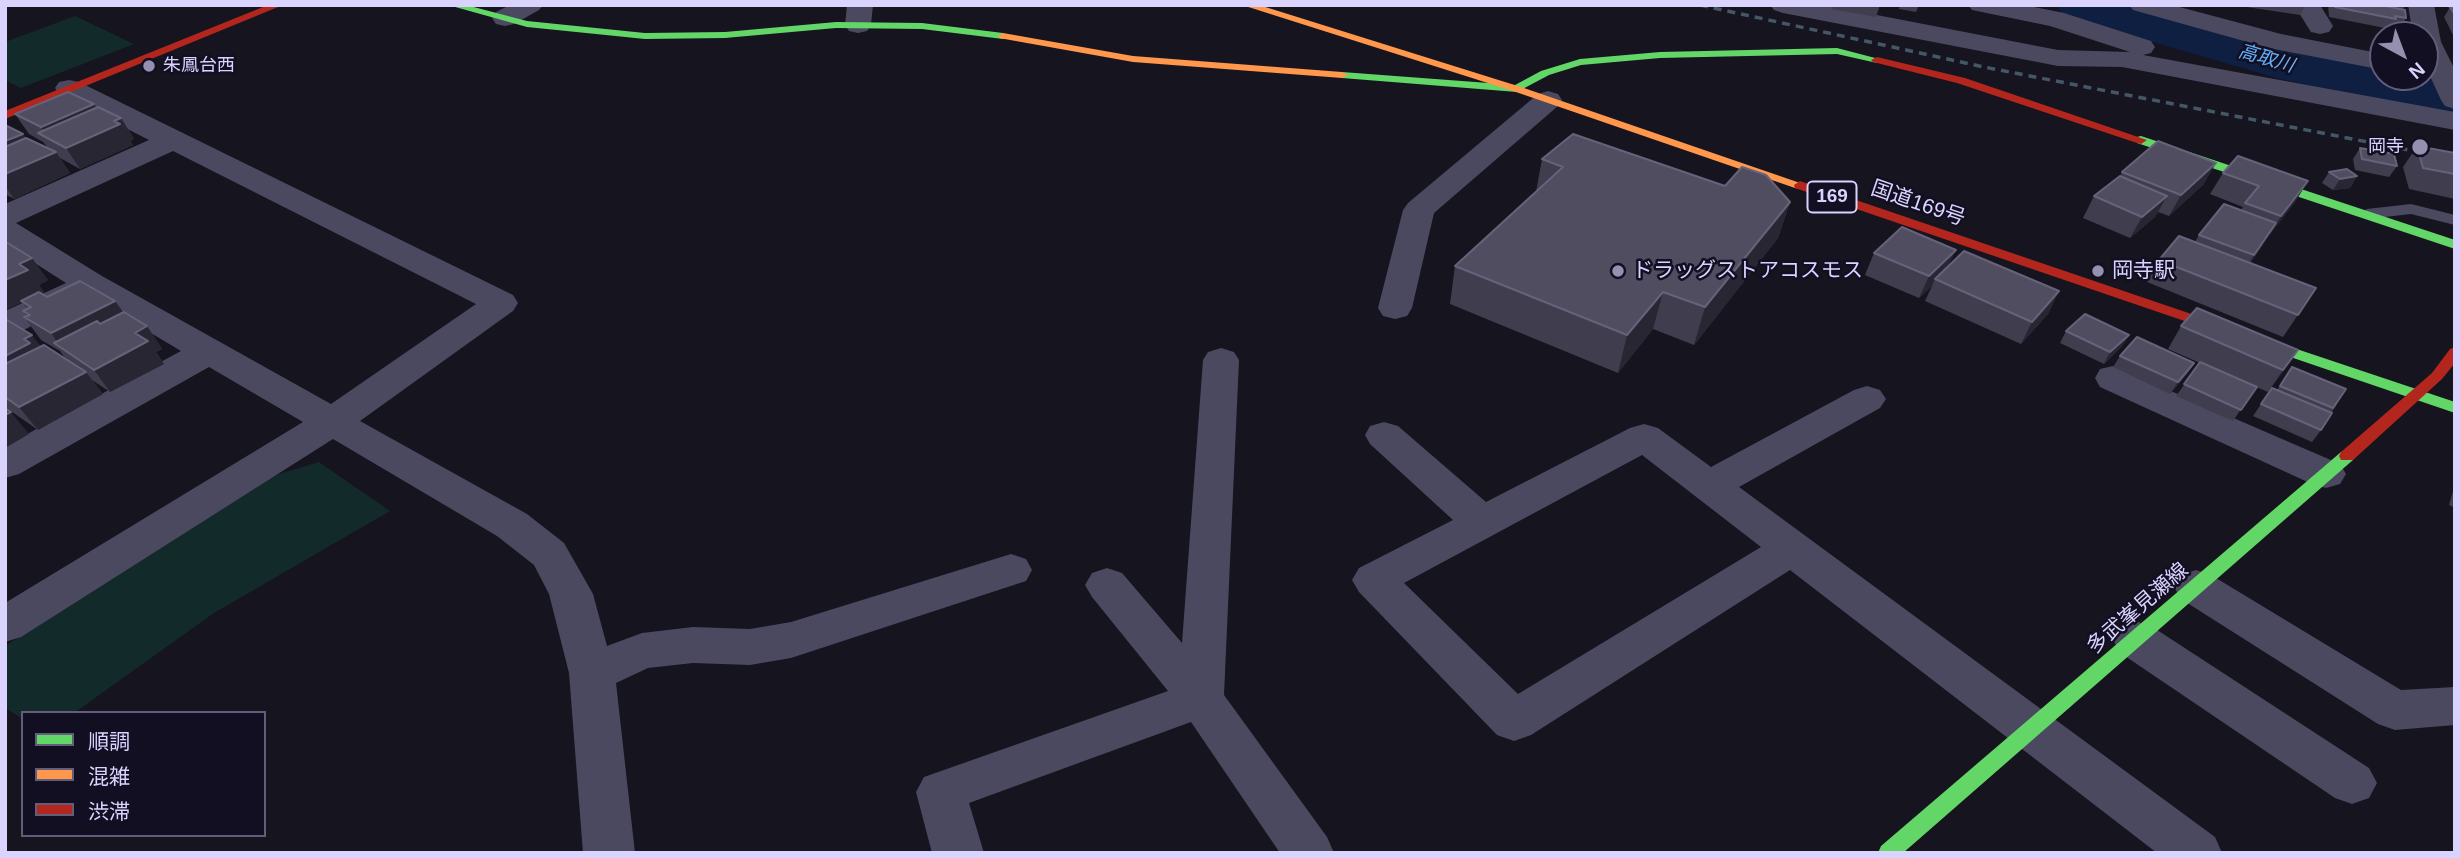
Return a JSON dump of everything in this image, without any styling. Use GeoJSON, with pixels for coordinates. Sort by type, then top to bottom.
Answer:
{"type":"FeatureCollection","features":[{"type":"Feature","properties":{"kind":"main road"},"geometry":{"type":"LineString","coordinates":[[5,115],[278,5]]}},
{"type":"Feature","properties":{"kind":"main road"},"geometry":{"type":"LineString","coordinates":[[453,5],[527,24],[645,36],[725,35],[859,15],[962,29],[1133,59],[1517,89],[1545,73],[1580,62],[1660,55],[1837,51],[1961,80],[2455,244]]}},
{"type":"Feature","properties":{"kind":"main road","name":"国道169号"},"geometry":{"type":"LineString","coordinates":[[1247,5],[1517,89],[2455,408]]}},
{"type":"Feature","properties":{"kind":"main road","name":"多武峯見瀬線"},"geometry":{"type":"LineString","coordinates":[[1888,853],[2415,396],[2437,376],[2455,352]]}},
{"type":"Feature","properties":{"kind":"street"},"geometry":{"type":"LineString","coordinates":[[505,19],[530,5]]}},
{"type":"Feature","properties":{"kind":"street"},"geometry":{"type":"LineString","coordinates":[[1783,5],[1817,8],[2058,58],[2122,59],[2455,121]]}},
{"type":"Feature","properties":{"kind":"street"},"geometry":{"type":"LineString","coordinates":[[1981,5],[2055,19],[2239,80]]}},
{"type":"Feature","properties":{"kind":"street"},"geometry":{"type":"LineString","coordinates":[[2142,5],[2266,39],[2369,59]]}},
{"type":"Feature","properties":{"kind":"street"},"geometry":{"type":"LineString","coordinates":[[2190,5],[2324,20]]}},
{"type":"Feature","properties":{"kind":"street"},"geometry":{"type":"LineString","coordinates":[[2439,69],[2455,43]]}},
{"type":"Feature","properties":{"kind":"street"},"geometry":{"type":"LineString","coordinates":[[5,625],[334,421],[501,303],[69,89]]}},
{"type":"Feature","properties":{"kind":"street"},"geometry":{"type":"LineString","coordinates":[[1395,308],[1419,210],[1548,100]]}},
{"type":"Feature","properties":{"kind":"street"},"geometry":{"type":"LineString","coordinates":[[5,216],[171,141]]}},
{"type":"Feature","properties":{"kind":"street"},"geometry":{"type":"LineString","coordinates":[[5,230],[90,284],[512,525],[549,554],[571,594],[592,673],[609,853]]}},
{"type":"Feature","properties":{"kind":"street"},"geometry":{"type":"LineString","coordinates":[[5,325],[90,284]]}},
{"type":"Feature","properties":{"kind":"street"},"geometry":{"type":"LineString","coordinates":[[5,464],[209,351]]}},
{"type":"Feature","properties":{"kind":"street"},"geometry":{"type":"LineString","coordinates":[[1201,699],[1221,360]]}},
{"type":"Feature","properties":{"kind":"street"},"geometry":{"type":"LineString","coordinates":[[2113,378],[2326,474]]}},
{"type":"Feature","properties":{"kind":"street"},"geometry":{"type":"LineString","coordinates":[[1709,486],[1867,399]]}},
{"type":"Feature","properties":{"kind":"street"},"geometry":{"type":"LineString","coordinates":[[1384,435],[1483,523]]}},
{"type":"Feature","properties":{"kind":"street"},"geometry":{"type":"LineString","coordinates":[[1792,548],[1514,721],[1374,580],[1644,436],[2197,853]]}},
{"type":"Feature","properties":{"kind":"street"},"geometry":{"type":"LineString","coordinates":[[592,673],[642,651],[693,645],[750,647],[791,639],[1011,570]]}},
{"type":"Feature","properties":{"kind":"street"},"geometry":{"type":"LineString","coordinates":[[1107,585],[1201,699],[1309,853]]}},
{"type":"Feature","properties":{"kind":"street"},"geometry":{"type":"LineString","coordinates":[[2196,587],[2395,710],[2455,706]]}},
{"type":"Feature","properties":{"kind":"street"},"geometry":{"type":"LineString","coordinates":[[2134,639],[2352,783]]}},
{"type":"Feature","properties":{"kind":"street"},"geometry":{"type":"LineString","coordinates":[[958,853],[940,792],[1201,699]]}},
{"type":"Feature","properties":{"kind":"lane"},"geometry":{"type":"LineString","coordinates":[[2367,214],[2411,209],[2455,220]]}},
{"type":"Feature","properties":{"kind":"green space"},"geometry":{"type":"Polygon","coordinates":[[[75,16],[134,44],[21,88],[5,80],[5,42],[75,16]]]}},
{"type":"Feature","properties":{"kind":"green space"},"geometry":{"type":"Polygon","coordinates":[[[319,462],[390,511],[214,613],[77,711],[21,711],[21,718],[5,708],[5,646],[276,475],[319,462]]]}},
{"type":"Feature","properties":{"kind":"building"},"geometry":{"type":"Polygon","coordinates":[[[2335,5],[2380,5],[2405,10],[2406,18],[2395,16],[2396,19],[2335,5]]]}},
{"type":"Feature","properties":{"kind":"building"},"geometry":{"type":"Polygon","coordinates":[[[68,92],[94,104],[41,127],[15,114],[68,92]]]}},
{"type":"Feature","properties":{"kind":"building"},"geometry":{"type":"Polygon","coordinates":[[[98,107],[121,118],[114,121],[120,124],[66,148],[38,133],[98,107]]]}},
{"type":"Feature","properties":{"kind":"building"},"geometry":{"type":"Polygon","coordinates":[[[5,125],[23,134],[5,141],[5,125]]]}},
{"type":"Feature","properties":{"kind":"building","name":"ドラッグストアコスモス"},"geometry":{"type":"Polygon","coordinates":[[[1573,134],[1725,186],[1742,167],[1766,175],[1790,202],[1705,307],[1663,292],[1627,335],[1455,266],[1563,167],[1542,159],[1573,134]]]}},
{"type":"Feature","properties":{"kind":"building"},"geometry":{"type":"Polygon","coordinates":[[[26,138],[56,152],[5,174],[5,147],[26,138]]]}},
{"type":"Feature","properties":{"kind":"building"},"geometry":{"type":"Polygon","coordinates":[[[2158,141],[2216,163],[2181,195],[2122,172],[2158,141]]]}},
{"type":"Feature","properties":{"kind":"building"},"geometry":{"type":"Polygon","coordinates":[[[2417,146],[2455,153],[2455,174],[2423,168],[2417,146]]]}},
{"type":"Feature","properties":{"kind":"building"},"geometry":{"type":"Polygon","coordinates":[[[2360,148],[2394,154],[2397,166],[2362,159],[2360,148]]]}},
{"type":"Feature","properties":{"kind":"building"},"geometry":{"type":"Polygon","coordinates":[[[2238,156],[2308,181],[2281,216],[2245,203],[2259,186],[2223,173],[2238,156]]]}},
{"type":"Feature","properties":{"kind":"building"},"geometry":{"type":"Polygon","coordinates":[[[2347,169],[2357,176],[2340,179],[2329,172],[2347,169]]]}},
{"type":"Feature","properties":{"kind":"building"},"geometry":{"type":"Polygon","coordinates":[[[2120,176],[2167,196],[2142,217],[2094,196],[2120,176]]]}},
{"type":"Feature","properties":{"kind":"building"},"geometry":{"type":"Polygon","coordinates":[[[2224,204],[2276,223],[2254,255],[2199,235],[2224,204]]]}},
{"type":"Feature","properties":{"kind":"building"},"geometry":{"type":"Polygon","coordinates":[[[1902,227],[1956,250],[1929,276],[1874,253],[1902,227]]]}},
{"type":"Feature","properties":{"kind":"building"},"geometry":{"type":"Polygon","coordinates":[[[2179,236],[2316,288],[2298,315],[2159,260],[2179,236]]]}},
{"type":"Feature","properties":{"kind":"building"},"geometry":{"type":"Polygon","coordinates":[[[5,243],[32,258],[19,264],[28,270],[5,280],[5,243]]]}},
{"type":"Feature","properties":{"kind":"building"},"geometry":{"type":"Polygon","coordinates":[[[1964,251],[2059,291],[2032,322],[1935,279],[1964,251]]]}},
{"type":"Feature","properties":{"kind":"building"},"geometry":{"type":"Polygon","coordinates":[[[80,281],[115,301],[51,333],[24,317],[30,315],[23,311],[31,307],[21,301],[39,292],[47,297],[80,281]]]}},
{"type":"Feature","properties":{"kind":"building"},"geometry":{"type":"Polygon","coordinates":[[[2197,308],[2298,350],[2283,370],[2181,326],[2197,308]]]}},
{"type":"Feature","properties":{"kind":"building"},"geometry":{"type":"Polygon","coordinates":[[[124,312],[147,326],[135,333],[148,341],[94,370],[54,343],[97,321],[100,324],[124,312]]]}},
{"type":"Feature","properties":{"kind":"building"},"geometry":{"type":"Polygon","coordinates":[[[2085,314],[2129,335],[2110,352],[2066,331],[2085,314]]]}},
{"type":"Feature","properties":{"kind":"building"},"geometry":{"type":"Polygon","coordinates":[[[5,320],[32,335],[24,339],[30,343],[5,356],[5,320]]]}},
{"type":"Feature","properties":{"kind":"building"},"geometry":{"type":"Polygon","coordinates":[[[2137,337],[2194,363],[2178,382],[2120,356],[2137,337]]]}},
{"type":"Feature","properties":{"kind":"building"},"geometry":{"type":"Polygon","coordinates":[[[44,345],[86,372],[19,407],[5,397],[5,364],[44,345]]]}},
{"type":"Feature","properties":{"kind":"building"},"geometry":{"type":"Polygon","coordinates":[[[2200,362],[2257,387],[2241,410],[2184,384],[2200,362]]]}},
{"type":"Feature","properties":{"kind":"building"},"geometry":{"type":"Polygon","coordinates":[[[2292,367],[2346,389],[2333,408],[2280,386],[2292,367]]]}},
{"type":"Feature","properties":{"kind":"building"},"geometry":{"type":"Polygon","coordinates":[[[2272,388],[2332,413],[2321,430],[2261,404],[2272,388]]]}},
{"type":"Feature","properties":{"kind":"waterway","name":"高取川"},"geometry":{"type":"LineString","coordinates":[[2081,5],[2299,68],[2373,83],[2455,95]]}},
{"type":"Feature","properties":{"kind":"railway"},"geometry":{"type":"LineString","coordinates":[[1700,5],[1984,67],[2455,159]]}},
{"type":"Feature","properties":{"kind":"traffic: fast"},"geometry":{"type":"LineString","coordinates":[[453,5],[527,24],[645,36],[725,35],[836,25],[922,26],[1003,36]]}},
{"type":"Feature","properties":{"kind":"traffic: fast"},"geometry":{"type":"LineString","coordinates":[[1342,75],[1517,89],[1545,73],[1580,62],[1660,55],[1837,51],[1877,60]]}},
{"type":"Feature","properties":{"kind":"traffic: fast"},"geometry":{"type":"LineString","coordinates":[[2141,140],[2455,245]]}},
{"type":"Feature","properties":{"kind":"traffic: fast"},"geometry":{"type":"LineString","coordinates":[[2210,325],[2455,408]]}},
{"type":"Feature","properties":{"kind":"traffic: fast"},"geometry":{"type":"LineString","coordinates":[[1888,853],[2347,456]]}},
{"type":"Feature","properties":{"kind":"traffic: slow"},"geometry":{"type":"LineString","coordinates":[[1247,5],[1517,89],[1800,185]]}},
{"type":"Feature","properties":{"kind":"traffic: slow"},"geometry":{"type":"LineString","coordinates":[[1003,36],[1133,59],[1342,75]]}},
{"type":"Feature","properties":{"kind":"traffic: jam"},"geometry":{"type":"LineString","coordinates":[[5,115],[278,5]]}},
{"type":"Feature","properties":{"kind":"traffic: jam"},"geometry":{"type":"LineString","coordinates":[[1877,60],[1961,80],[2141,140]]}},
{"type":"Feature","properties":{"kind":"traffic: jam"},"geometry":{"type":"LineString","coordinates":[[1800,185],[2210,325]]}},
{"type":"Feature","properties":{"kind":"traffic: jam"},"geometry":{"type":"LineString","coordinates":[[2347,456],[2437,376],[2455,352]]}},
{"type":"Feature","properties":{"kind":"place","name":"朱鳳台西"},"geometry":{"type":"Point","coordinates":[149,66]}},
{"type":"Feature","properties":{"kind":"place","name":"岡寺"},"geometry":{"type":"Point","coordinates":[2420,147]}},
{"type":"Feature","properties":{"kind":"place","name":"ドラッグストアコスモス"},"geometry":{"type":"Point","coordinates":[1618,271]}},
{"type":"Feature","properties":{"kind":"place","name":"岡寺駅"},"geometry":{"type":"Point","coordinates":[2098,271]}}]}
